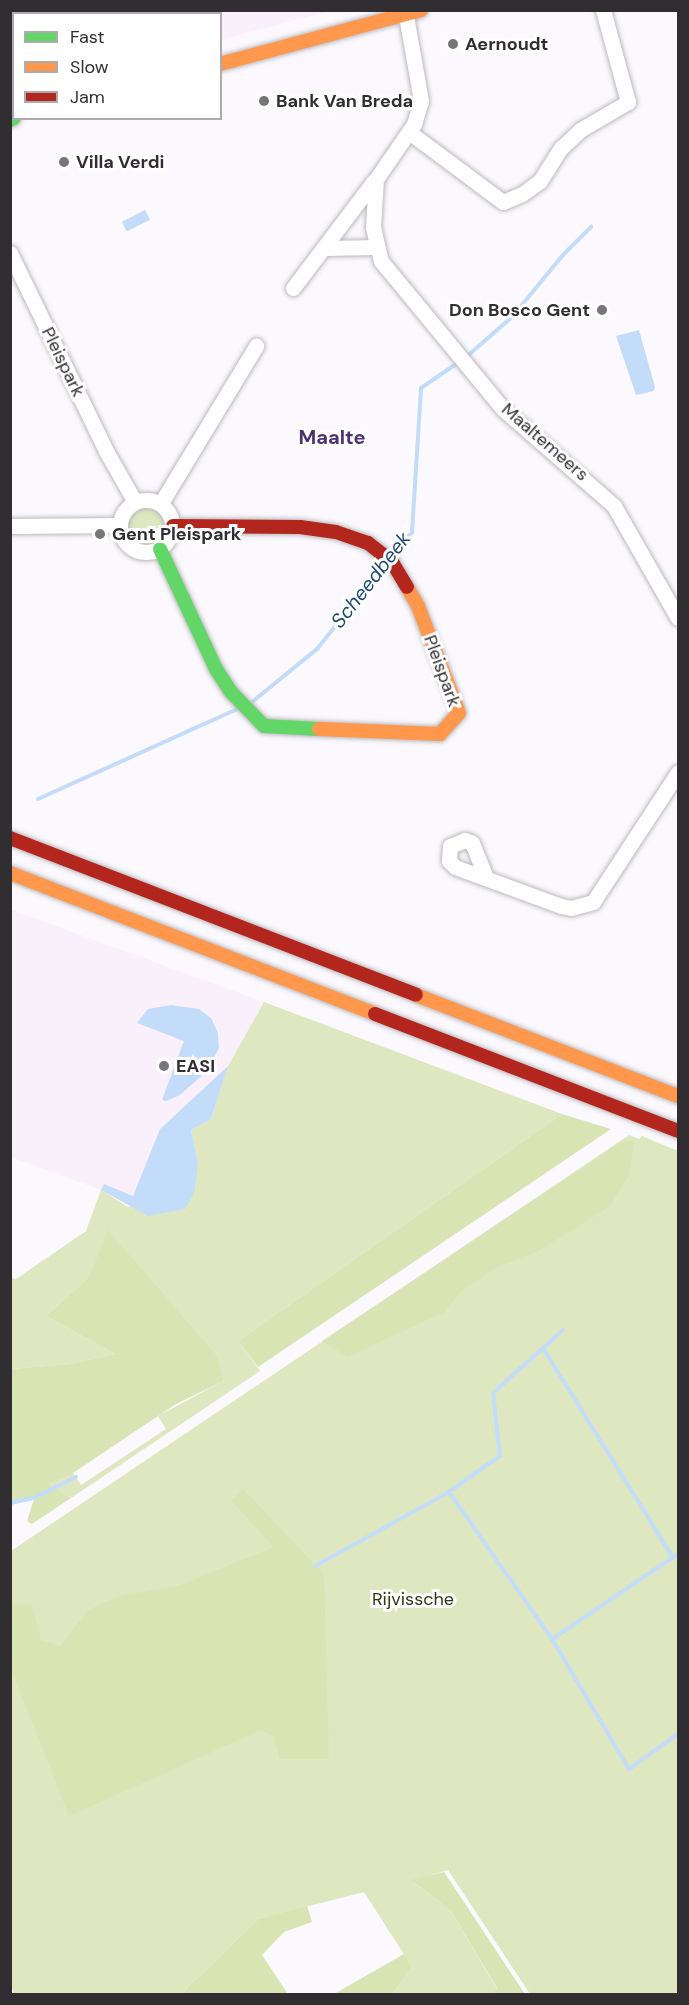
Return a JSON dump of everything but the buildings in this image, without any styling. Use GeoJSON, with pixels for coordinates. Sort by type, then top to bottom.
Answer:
{"type":"FeatureCollection","features":[{"type":"Feature","properties":{"kind":"main road"},"geometry":{"type":"LineString","coordinates":[[222,50],[375,10]]}},
{"type":"Feature","properties":{"kind":"main road"},"geometry":{"type":"LineString","coordinates":[[222,63],[421,10]]}},
{"type":"Feature","properties":{"kind":"main road","name":"Pleispark"},"geometry":{"type":"LineString","coordinates":[[160,549],[216,669],[244,706],[264,726],[440,734],[459,713],[418,606],[387,557],[369,543],[318,530],[173,526]]}},
{"type":"Feature","properties":{"kind":"main road"},"geometry":{"type":"LineString","coordinates":[[10,838],[678,1096]]}},
{"type":"Feature","properties":{"kind":"main road"},"geometry":{"type":"LineString","coordinates":[[10,873],[678,1131]]}},
{"type":"Feature","properties":{"kind":"street"},"geometry":{"type":"LineString","coordinates":[[409,132],[503,202],[540,181],[561,148],[580,130],[628,102],[603,10]]}},
{"type":"Feature","properties":{"kind":"street","name":"Maaltemeers"},"geometry":{"type":"LineString","coordinates":[[293,288],[326,248],[418,116],[421,87],[405,13]]}},
{"type":"Feature","properties":{"kind":"street","name":"Maaltemeers"},"geometry":{"type":"LineString","coordinates":[[376,179],[372,211],[376,247],[381,261],[503,409],[614,506],[678,618]]}},
{"type":"Feature","properties":{"kind":"street"},"geometry":{"type":"LineString","coordinates":[[326,248],[376,247]]}},
{"type":"Feature","properties":{"kind":"street","name":"Pleispark"},"geometry":{"type":"LineString","coordinates":[[10,253],[106,451],[135,502]]}},
{"type":"Feature","properties":{"kind":"street"},"geometry":{"type":"LineString","coordinates":[[160,503],[256,346]]}},
{"type":"Feature","properties":{"kind":"street"},"geometry":{"type":"LineString","coordinates":[[148,500],[160,503],[170,513],[173,526],[169,539],[160,549],[146,553],[132,548],[122,537],[120,525],[125,510],[135,502],[148,500]]}},
{"type":"Feature","properties":{"kind":"street"},"geometry":{"type":"LineString","coordinates":[[10,526],[120,525]]}},
{"type":"Feature","properties":{"kind":"street"},"geometry":{"type":"LineString","coordinates":[[485,876],[561,906],[571,908],[593,902],[678,772]]}},
{"type":"Feature","properties":{"kind":"shaded area"},"geometry":{"type":"Polygon","coordinates":[[[124,10],[330,11],[222,40],[222,12],[124,12],[124,10]]]}},
{"type":"Feature","properties":{"kind":"shaded area"},"geometry":{"type":"Polygon","coordinates":[[[10,909],[264,1002],[228,1066],[160,1129],[133,1196],[104,1184],[101,1190],[11,1157],[10,909]]]}},
{"type":"Feature","properties":{"kind":"green space"},"geometry":{"type":"Polygon","coordinates":[[[147,507],[161,513],[167,527],[161,541],[147,547],[133,541],[127,527],[133,513],[147,507]]]}},
{"type":"Feature","properties":{"kind":"green space"},"geometry":{"type":"Polygon","coordinates":[[[264,1002],[562,1114],[238,1341],[260,1371],[71,1498],[46,1484],[57,1476],[73,1473],[81,1485],[166,1429],[158,1416],[223,1381],[108,1231],[88,1278],[46,1316],[115,1354],[70,1364],[11,1369],[11,1278],[16,1279],[86,1231],[101,1190],[128,1207],[198,1163],[191,1130],[211,1119],[228,1066],[264,1002]]]}},
{"type":"Feature","properties":{"kind":"green space"},"geometry":{"type":"Polygon","coordinates":[[[562,1114],[611,1129],[258,1367],[238,1341],[562,1114]]]}},
{"type":"Feature","properties":{"kind":"green space","name":"Rijvissche"},"geometry":{"type":"Polygon","coordinates":[[[629,1135],[639,1139],[642,1136],[678,1151],[678,1994],[530,1994],[448,1870],[412,1881],[451,1911],[497,1989],[492,1994],[393,1994],[412,1967],[364,1892],[258,1919],[181,1994],[14,1994],[11,1984],[11,1551],[629,1135]]]}},
{"type":"Feature","properties":{"kind":"green space"},"geometry":{"type":"Polygon","coordinates":[[[625,1140],[634,1143],[629,1176],[609,1207],[537,1252],[497,1267],[459,1293],[445,1312],[347,1357],[322,1341],[625,1140]]]}},
{"type":"Feature","properties":{"kind":"green space"},"geometry":{"type":"Polygon","coordinates":[[[108,1230],[217,1356],[223,1381],[176,1404],[73,1473],[47,1484],[71,1498],[32,1524],[27,1521],[34,1499],[11,1503],[11,1369],[70,1364],[115,1354],[46,1316],[88,1278],[108,1230]]]}},
{"type":"Feature","properties":{"kind":"green space"},"geometry":{"type":"Polygon","coordinates":[[[243,1489],[324,1574],[329,1759],[280,1759],[273,1736],[261,1730],[69,1816],[11,1669],[11,1604],[32,1604],[41,1640],[60,1646],[88,1610],[119,1596],[178,1586],[274,1547],[231,1501],[243,1489]]]}},
{"type":"Feature","properties":{"kind":"green space"},"geometry":{"type":"Polygon","coordinates":[[[444,1872],[525,1994],[492,1994],[497,1988],[451,1911],[411,1880],[444,1872]]]}},
{"type":"Feature","properties":{"kind":"green space"},"geometry":{"type":"Polygon","coordinates":[[[307,1906],[312,1922],[284,1932],[262,1955],[288,1994],[181,1994],[258,1919],[307,1906]]]}},
{"type":"Feature","properties":{"kind":"green space"},"geometry":{"type":"Polygon","coordinates":[[[404,1954],[412,1967],[393,1994],[334,1994],[404,1954]]]}},
{"type":"Feature","properties":{"kind":"water"},"geometry":{"type":"Polygon","coordinates":[[[145,210],[150,220],[127,232],[122,222],[145,210]]]}},
{"type":"Feature","properties":{"kind":"water"},"geometry":{"type":"Polygon","coordinates":[[[639,330],[655,387],[654,391],[636,395],[616,336],[639,330]]]}},
{"type":"Feature","properties":{"kind":"water"},"geometry":{"type":"Polygon","coordinates":[[[171,1005],[199,1009],[211,1018],[218,1033],[219,1048],[207,1071],[180,1095],[166,1101],[162,1100],[184,1041],[137,1023],[148,1009],[171,1005]]]}},
{"type":"Feature","properties":{"kind":"water"},"geometry":{"type":"Polygon","coordinates":[[[228,1066],[211,1119],[191,1130],[198,1163],[194,1193],[185,1209],[148,1216],[101,1190],[104,1184],[133,1196],[160,1129],[228,1066]]]}},
{"type":"Feature","properties":{"kind":"waterway","name":"Scheedbeek"},"geometry":{"type":"LineString","coordinates":[[465,358],[512,317],[563,255],[591,227]]}},
{"type":"Feature","properties":{"kind":"waterway","name":"Scheedbeek"},"geometry":{"type":"LineString","coordinates":[[394,553],[412,532],[421,388],[459,362]]}},
{"type":"Feature","properties":{"kind":"waterway","name":"Scheedbeek"},"geometry":{"type":"LineString","coordinates":[[252,702],[317,649],[385,564]]}},
{"type":"Feature","properties":{"kind":"waterway","name":"Scheedbeek"},"geometry":{"type":"LineString","coordinates":[[38,799],[237,709]]}},
{"type":"Feature","properties":{"kind":"waterway"},"geometry":{"type":"LineString","coordinates":[[563,1330],[493,1393],[500,1456],[449,1492],[552,1639],[629,1769],[678,1734]]}},
{"type":"Feature","properties":{"kind":"waterway"},"geometry":{"type":"LineString","coordinates":[[543,1348],[673,1558]]}},
{"type":"Feature","properties":{"kind":"waterway"},"geometry":{"type":"LineString","coordinates":[[10,1503],[34,1498],[76,1477]]}},
{"type":"Feature","properties":{"kind":"waterway"},"geometry":{"type":"LineString","coordinates":[[315,1566],[449,1492]]}},
{"type":"Feature","properties":{"kind":"waterway"},"geometry":{"type":"LineString","coordinates":[[552,1639],[678,1554]]}},
{"type":"Feature","properties":{"kind":"traffic: fast"},"geometry":{"type":"LineString","coordinates":[[160,549],[216,669],[231,692],[264,726],[319,729]]}},
{"type":"Feature","properties":{"kind":"traffic: slow"},"geometry":{"type":"LineString","coordinates":[[222,63],[421,10]]}},
{"type":"Feature","properties":{"kind":"traffic: slow"},"geometry":{"type":"LineString","coordinates":[[319,729],[440,734],[459,713],[418,606],[407,587]]}},
{"type":"Feature","properties":{"kind":"traffic: slow"},"geometry":{"type":"LineString","coordinates":[[10,873],[375,1014]]}},
{"type":"Feature","properties":{"kind":"traffic: slow"},"geometry":{"type":"LineString","coordinates":[[416,995],[678,1096]]}},
{"type":"Feature","properties":{"kind":"traffic: jam"},"geometry":{"type":"LineString","coordinates":[[173,526],[300,527],[336,532],[368,543],[392,562],[407,587]]}},
{"type":"Feature","properties":{"kind":"traffic: jam"},"geometry":{"type":"LineString","coordinates":[[10,838],[416,995]]}},
{"type":"Feature","properties":{"kind":"traffic: jam"},"geometry":{"type":"LineString","coordinates":[[375,1014],[678,1131]]}},
{"type":"Feature","properties":{"kind":"place","name":"Aernoudt"},"geometry":{"type":"Point","coordinates":[453,44]}},
{"type":"Feature","properties":{"kind":"place","name":"Bank Van Breda"},"geometry":{"type":"Point","coordinates":[264,101]}},
{"type":"Feature","properties":{"kind":"place","name":"Villa Verdi"},"geometry":{"type":"Point","coordinates":[64,162]}},
{"type":"Feature","properties":{"kind":"place","name":"Don Bosco Gent"},"geometry":{"type":"Point","coordinates":[602,310]}},
{"type":"Feature","properties":{"kind":"place","name":"Gent Pleispark"},"geometry":{"type":"Point","coordinates":[100,534]}},
{"type":"Feature","properties":{"kind":"place","name":"EASI"},"geometry":{"type":"Point","coordinates":[164,1066]}},
{"type":"Feature","properties":{"kind":"district","name":"Maalte"},"geometry":{"type":"Point","coordinates":[332,437]}}]}
